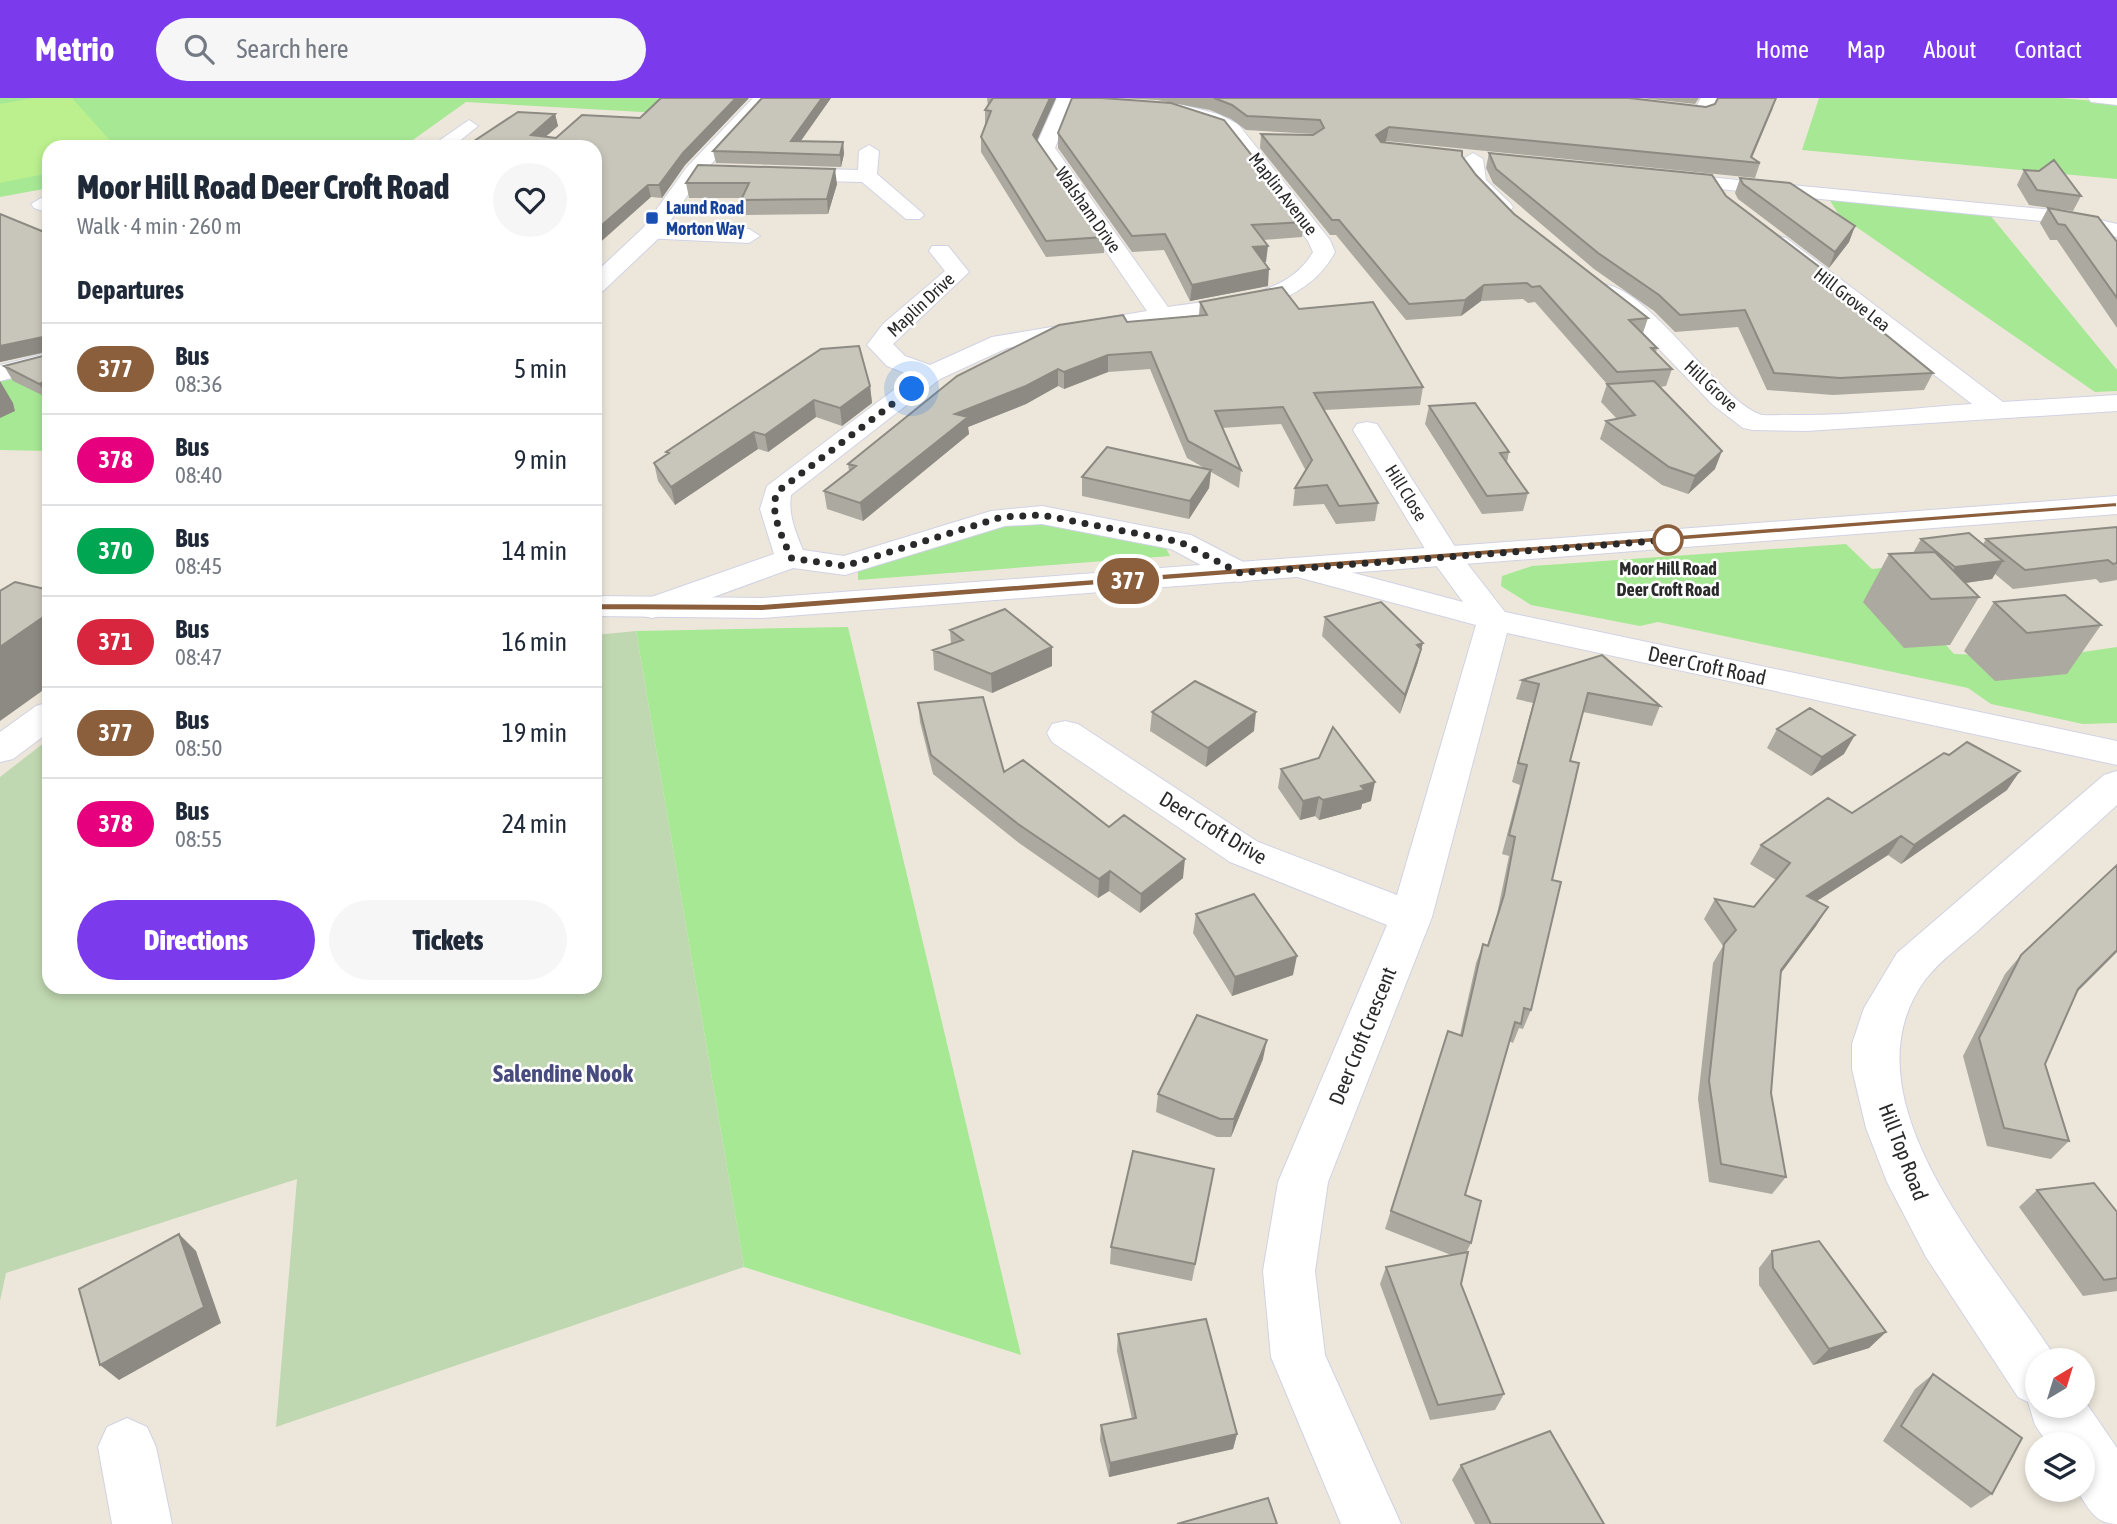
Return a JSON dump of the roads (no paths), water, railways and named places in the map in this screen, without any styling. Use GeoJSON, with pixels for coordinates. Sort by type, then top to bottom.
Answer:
{"type":"FeatureCollection","features":[{"type":"Feature","properties":{"kind":"street"},"geometry":{"type":"LineString","coordinates":[[602,279],[651,233],[694,171],[764,98]]}},
{"type":"Feature","properties":{"kind":"street"},"geometry":{"type":"LineString","coordinates":[[1573,98],[1702,113],[1710,98]]}},
{"type":"Feature","properties":{"kind":"street"},"geometry":{"type":"LineString","coordinates":[[2097,98],[2117,100]]}},
{"type":"Feature","properties":{"kind":"street","name":"Maplin Avenue"},"geometry":{"type":"LineString","coordinates":[[791,558],[775,516],[773,504],[777,492],[931,374],[1001,341],[1234,306],[1278,293],[1306,276],[1324,252],[1319,240],[1252,139],[1212,118],[1151,105],[1065,100]]}},
{"type":"Feature","properties":{"kind":"street","name":"Walsham Drive"},"geometry":{"type":"LineString","coordinates":[[1065,100],[1045,148],[1163,317]]}},
{"type":"Feature","properties":{"kind":"street"},"geometry":{"type":"LineString","coordinates":[[450,140],[469,126]]}},
{"type":"Feature","properties":{"kind":"street"},"geometry":{"type":"LineString","coordinates":[[867,176],[869,151]]}},
{"type":"Feature","properties":{"kind":"street"},"geometry":{"type":"LineString","coordinates":[[1470,159],[1475,180],[1520,222]]}},
{"type":"Feature","properties":{"kind":"street"},"geometry":{"type":"LineString","coordinates":[[694,171],[720,172]]}},
{"type":"Feature","properties":{"kind":"street"},"geometry":{"type":"LineString","coordinates":[[760,173],[867,176],[914,215]]}},
{"type":"Feature","properties":{"kind":"street"},"geometry":{"type":"LineString","coordinates":[[1650,177],[2062,217],[2117,231]]}},
{"type":"Feature","properties":{"kind":"street"},"geometry":{"type":"LineString","coordinates":[[1718,184],[1721,196],[1729,205]]}},
{"type":"Feature","properties":{"kind":"street","name":"Hill Grove Lea"},"geometry":{"type":"LineString","coordinates":[[1761,230],[1996,410]]}},
{"type":"Feature","properties":{"kind":"street"},"geometry":{"type":"LineString","coordinates":[[651,233],[749,236]]}},
{"type":"Feature","properties":{"kind":"street","name":"Maplin Drive"},"geometry":{"type":"LineString","coordinates":[[931,374],[896,361],[879,345],[892,329],[958,272],[940,251]]}},
{"type":"Feature","properties":{"kind":"street","name":"Hill Grove"},"geometry":{"type":"LineString","coordinates":[[1584,276],[1643,318],[1722,400],[1753,422],[1806,423],[2117,403]]}},
{"type":"Feature","properties":{"kind":"street"},"geometry":{"type":"LineString","coordinates":[[0,373],[42,363]]}},
{"type":"Feature","properties":{"kind":"street","name":"Hill Close"},"geometry":{"type":"LineString","coordinates":[[1367,430],[1446,557]]}},
{"type":"Feature","properties":{"kind":"street"},"geometry":{"type":"LineString","coordinates":[[602,606],[762,608],[2117,505]]}},
{"type":"Feature","properties":{"kind":"street"},"geometry":{"type":"LineString","coordinates":[[652,608],[791,558],[845,566],[1002,517],[1042,515],[1180,542],[1240,573]]}},
{"type":"Feature","properties":{"kind":"street"},"geometry":{"type":"LineString","coordinates":[[1446,557],[1494,620]]}},
{"type":"Feature","properties":{"kind":"street","name":"Deer Croft Road"},"geometry":{"type":"LineString","coordinates":[[1301,568],[1494,620],[2117,753]]}},
{"type":"Feature","properties":{"kind":"street","name":"Deer Croft Crescent"},"geometry":{"type":"LineString","coordinates":[[1371,1524],[1298,1357],[1289,1271],[1303,1182],[1411,918],[1494,620]]}},
{"type":"Feature","properties":{"kind":"street"},"geometry":{"type":"LineString","coordinates":[[0,750],[42,719]]}},
{"type":"Feature","properties":{"kind":"street","name":"Deer Croft Drive"},"geometry":{"type":"LineString","coordinates":[[1065,733],[1244,852],[1411,918]]}},
{"type":"Feature","properties":{"kind":"street","name":"Hill Top Road"},"geometry":{"type":"LineString","coordinates":[[2025,1360],[1924,1207],[1884,1113],[1874,1058],[1881,1022],[1894,990],[1912,965],[2117,784]]}},
{"type":"Feature","properties":{"kind":"street"},"geometry":{"type":"LineString","coordinates":[[127,1447],[142,1524]]}},
{"type":"Feature","properties":{"kind":"street"},"geometry":{"type":"LineString","coordinates":[[2095,1465],[2117,1499]]}},
{"type":"Feature","properties":{"kind":"place","name":"Laund Road Morton Way"},"geometry":{"type":"Point","coordinates":[652,218]}},
{"type":"Feature","properties":{"kind":"place","name":"Moor Hill Road Deer Croft Road"},"geometry":{"type":"Point","coordinates":[1668,540]}},
{"type":"Feature","properties":{"kind":"district","name":"Salendine Nook"},"geometry":{"type":"Point","coordinates":[563,1074]}}]}
